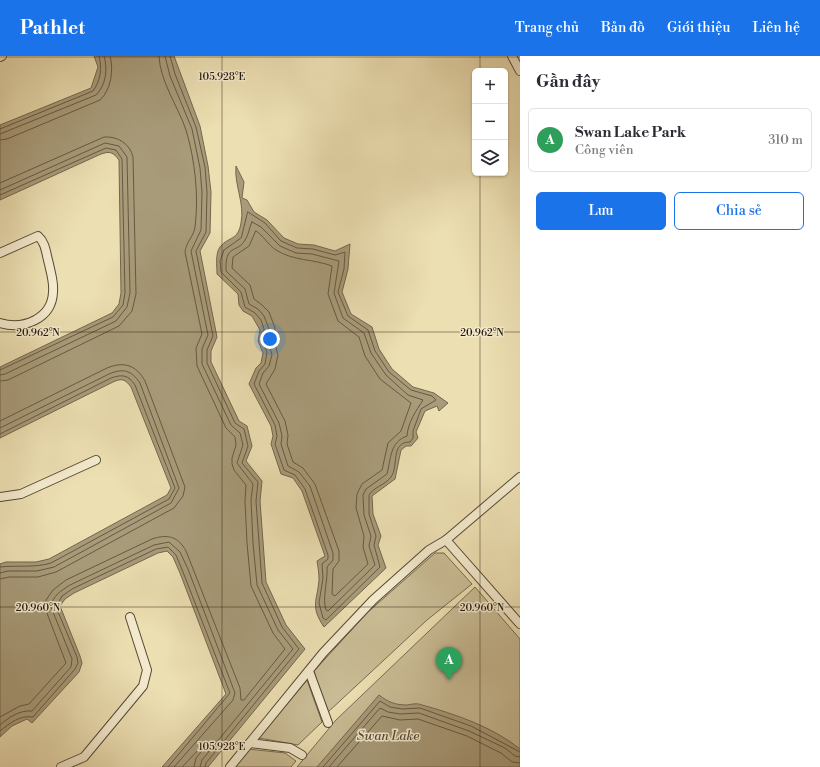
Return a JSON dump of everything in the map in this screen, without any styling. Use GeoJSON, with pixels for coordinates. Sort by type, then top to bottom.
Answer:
{"type":"FeatureCollection","features":[{"type":"Feature","properties":{"kind":"street"},"geometry":{"type":"LineString","coordinates":[[512,56],[520,71]]}},
{"type":"Feature","properties":{"kind":"street"},"geometry":{"type":"LineString","coordinates":[[0,253],[35,237],[41,239],[45,245],[53,292],[51,304],[36,320],[23,325],[10,326],[0,324]]}},
{"type":"Feature","properties":{"kind":"street"},"geometry":{"type":"LineString","coordinates":[[0,497],[21,494],[96,460]]}},
{"type":"Feature","properties":{"kind":"street"},"geometry":{"type":"LineString","coordinates":[[230,767],[323,653],[373,600],[429,550],[446,540],[520,477]]}},
{"type":"Feature","properties":{"kind":"street"},"geometry":{"type":"LineString","coordinates":[[446,540],[520,624]]}},
{"type":"Feature","properties":{"kind":"street"},"geometry":{"type":"LineString","coordinates":[[61,767],[84,757],[143,686],[147,670],[130,617]]}},
{"type":"Feature","properties":{"kind":"street"},"geometry":{"type":"LineString","coordinates":[[309,671],[328,722]]}},
{"type":"Feature","properties":{"kind":"street"},"geometry":{"type":"LineString","coordinates":[[250,742],[290,748],[302,755]]}},
{"type":"Feature","properties":{"kind":"shaded area"},"geometry":{"type":"Polygon","coordinates":[[[435,553],[444,553],[472,584],[427,620],[327,713],[314,671],[368,612],[435,553]]]}},
{"type":"Feature","properties":{"kind":"shaded area"},"geometry":{"type":"Polygon","coordinates":[[[475,587],[520,639],[520,767],[297,767],[336,720],[475,587]]]}},
{"type":"Feature","properties":{"kind":"shaded area"},"geometry":{"type":"Polygon","coordinates":[[[307,680],[322,722],[298,745],[259,738],[307,680]]]}},
{"type":"Feature","properties":{"kind":"shaded area"},"geometry":{"type":"Polygon","coordinates":[[[248,749],[285,753],[296,761],[291,767],[234,767],[248,749]]]}},
{"type":"Feature","properties":{"kind":"water"},"geometry":{"type":"Polygon","coordinates":[[[94,56],[174,56],[200,126],[208,166],[211,192],[210,233],[200,251],[217,337],[211,351],[211,362],[239,421],[247,426],[252,446],[246,461],[262,481],[260,501],[266,582],[286,625],[305,649],[208,767],[162,767],[226,694],[180,573],[173,557],[167,551],[158,553],[74,593],[65,599],[60,606],[80,656],[82,663],[79,672],[32,723],[27,719],[12,726],[0,737],[0,564],[6,562],[36,562],[49,559],[167,495],[171,488],[131,387],[123,380],[113,382],[0,438],[0,367],[112,313],[119,304],[121,293],[119,160],[115,155],[109,152],[101,154],[0,200],[0,125],[91,88],[98,67],[94,56]]]}},
{"type":"Feature","properties":{"kind":"water"},"geometry":{"type":"Polygon","coordinates":[[[236,166],[244,182],[242,198],[247,200],[254,212],[267,220],[284,238],[298,244],[314,245],[335,251],[350,244],[348,269],[342,292],[351,314],[372,327],[379,349],[392,369],[413,387],[434,393],[448,403],[439,411],[437,406],[425,411],[416,432],[418,438],[411,446],[406,446],[401,450],[395,479],[372,496],[373,514],[381,536],[378,545],[386,568],[324,627],[317,614],[316,604],[319,580],[317,561],[325,556],[302,491],[293,478],[281,474],[271,444],[273,436],[271,426],[249,384],[256,368],[261,363],[263,353],[258,341],[260,330],[252,316],[243,311],[239,305],[238,294],[217,274],[218,250],[223,244],[235,236],[240,229],[242,208],[236,180],[236,166]]]}},
{"type":"Feature","properties":{"kind":"water","name":"Swan Lake"},"geometry":{"type":"Polygon","coordinates":[[[379,695],[395,704],[420,704],[460,717],[498,734],[520,749],[520,767],[317,767],[379,695]]]}},
{"type":"Feature","properties":{"kind":"place","name":"Swan Lake Park"},"geometry":{"type":"Point","coordinates":[449,680]}}]}
